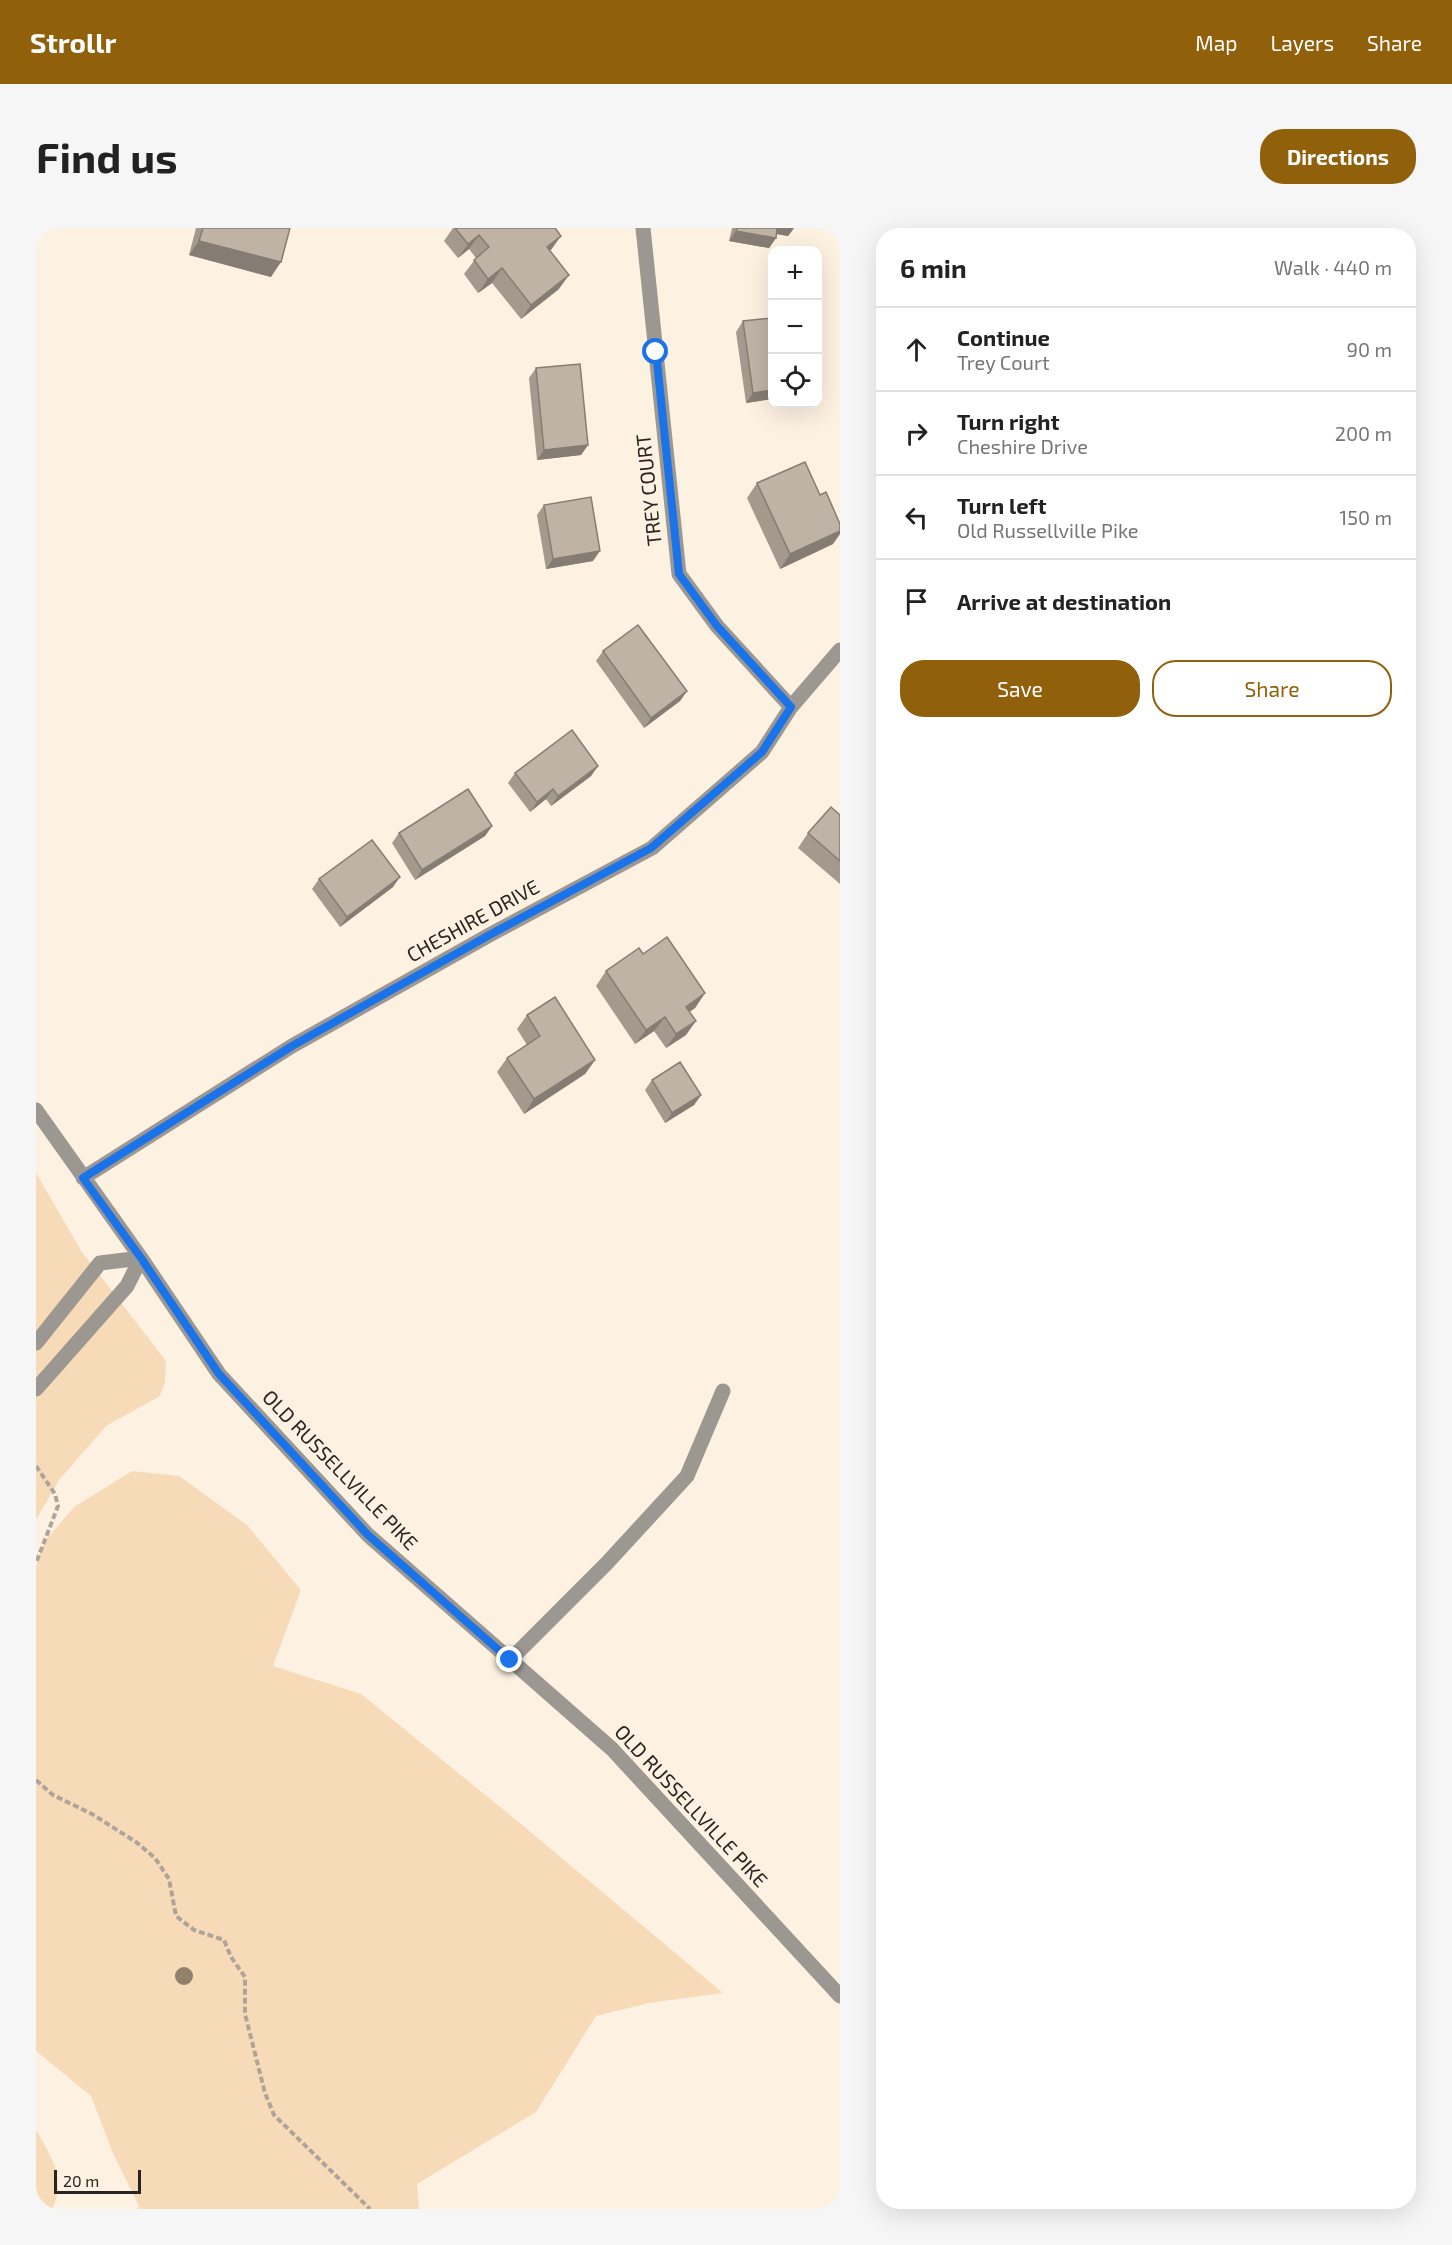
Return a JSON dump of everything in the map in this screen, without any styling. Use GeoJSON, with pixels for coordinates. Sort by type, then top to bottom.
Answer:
{"type":"FeatureCollection","features":[{"type":"Feature","properties":{"kind":"street","name":"TREY COURT"},"geometry":{"type":"LineString","coordinates":[[643,228],[679,574],[717,626],[791,707]]}},
{"type":"Feature","properties":{"kind":"street","name":"CHESHIRE DRIVE"},"geometry":{"type":"LineString","coordinates":[[83,1178],[292,1046],[493,933],[651,848],[762,752],[791,707],[840,650]]}},
{"type":"Feature","properties":{"kind":"street","name":"OLD RUSSELLVILLE PIKE"},"geometry":{"type":"LineString","coordinates":[[36,1110],[141,1258],[219,1374],[368,1535],[612,1749],[840,1996]]}},
{"type":"Feature","properties":{"kind":"street"},"geometry":{"type":"LineString","coordinates":[[36,1342],[100,1263],[141,1258]]}},
{"type":"Feature","properties":{"kind":"street"},"geometry":{"type":"LineString","coordinates":[[36,1389],[127,1286],[141,1258]]}},
{"type":"Feature","properties":{"kind":"street"},"geometry":{"type":"LineString","coordinates":[[510,1660],[607,1563],[687,1476],[723,1391]]}},
{"type":"Feature","properties":{"kind":"path"},"geometry":{"type":"LineString","coordinates":[[36,1466],[55,1494],[58,1506],[36,1563]]}},
{"type":"Feature","properties":{"kind":"path"},"geometry":{"type":"LineString","coordinates":[[36,1780],[52,1795],[92,1814],[136,1842],[155,1858],[169,1879],[176,1916],[194,1930],[224,1940],[231,1957],[245,1977],[245,2014],[265,2092],[274,2115],[370,2209]]}},
{"type":"Feature","properties":{"kind":"shaded area"},"geometry":{"type":"Polygon","coordinates":[[[36,1173],[82,1252],[166,1361],[165,1382],[160,1396],[106,1426],[59,1480],[36,1520],[36,1173]]]}},
{"type":"Feature","properties":{"kind":"shaded area"},"geometry":{"type":"Polygon","coordinates":[[[132,1471],[179,1476],[247,1525],[301,1590],[273,1666],[361,1694],[723,1993],[649,2003],[596,2016],[536,2112],[417,2184],[419,2209],[137,2209],[139,2206],[112,2151],[91,2096],[36,2051],[36,1565],[45,1541],[74,1507],[132,1471]]]}},
{"type":"Feature","properties":{"kind":"shaded area"},"geometry":{"type":"Polygon","coordinates":[[[36,2130],[55,2168],[58,2188],[52,2209],[36,2209],[36,2130]]]}},
{"type":"Feature","properties":{"kind":"building"},"geometry":{"type":"Polygon","coordinates":[[[203,228],[290,228],[281,262],[199,241],[203,228]]]}},
{"type":"Feature","properties":{"kind":"building"},"geometry":{"type":"Polygon","coordinates":[[[455,228],[555,228],[561,236],[547,247],[569,275],[531,305],[502,268],[488,279],[474,260],[489,247],[479,235],[468,244],[455,228]]]}},
{"type":"Feature","properties":{"kind":"building"},"geometry":{"type":"Polygon","coordinates":[[[737,228],[777,228],[776,238],[736,231],[737,228]]]}},
{"type":"Feature","properties":{"kind":"building"},"geometry":{"type":"Polygon","coordinates":[[[768,318],[768,391],[753,393],[743,321],[768,318]]]}},
{"type":"Feature","properties":{"kind":"building"},"geometry":{"type":"Polygon","coordinates":[[[580,364],[588,445],[544,450],[536,368],[580,364]]]}},
{"type":"Feature","properties":{"kind":"building"},"geometry":{"type":"Polygon","coordinates":[[[805,462],[820,495],[826,492],[840,524],[840,531],[790,554],[757,483],[805,462]]]}},
{"type":"Feature","properties":{"kind":"building"},"geometry":{"type":"Polygon","coordinates":[[[591,497],[600,551],[553,559],[544,505],[591,497]]]}},
{"type":"Feature","properties":{"kind":"building"},"geometry":{"type":"Polygon","coordinates":[[[638,625],[687,691],[651,718],[603,651],[638,625]]]}},
{"type":"Feature","properties":{"kind":"building"},"geometry":{"type":"Polygon","coordinates":[[[572,730],[598,766],[558,796],[553,789],[537,802],[515,773],[572,730]]]}},
{"type":"Feature","properties":{"kind":"building"},"geometry":{"type":"Polygon","coordinates":[[[468,789],[492,826],[422,870],[399,833],[468,789]]]}},
{"type":"Feature","properties":{"kind":"building"},"geometry":{"type":"Polygon","coordinates":[[[831,807],[840,815],[840,861],[808,833],[831,807]]]}},
{"type":"Feature","properties":{"kind":"building"},"geometry":{"type":"Polygon","coordinates":[[[372,840],[400,877],[347,917],[319,879],[372,840]]]}},
{"type":"Feature","properties":{"kind":"building"},"geometry":{"type":"Polygon","coordinates":[[[667,937],[705,993],[686,1007],[696,1021],[676,1034],[665,1017],[646,1030],[606,971],[639,948],[643,954],[667,937]]]}},
{"type":"Feature","properties":{"kind":"building"},"geometry":{"type":"Polygon","coordinates":[[[555,997],[595,1060],[534,1099],[507,1058],[540,1036],[527,1015],[555,997]]]}},
{"type":"Feature","properties":{"kind":"building"},"geometry":{"type":"Polygon","coordinates":[[[680,1062],[701,1095],[672,1113],[652,1080],[680,1062]]]}},
{"type":"Feature","properties":{"kind":"route"},"geometry":{"type":"LineString","coordinates":[[510,1660],[368,1535],[219,1374],[141,1258],[83,1178],[292,1046],[493,933],[651,848],[762,752],[791,707],[717,626],[679,574],[656,352]]}}]}
